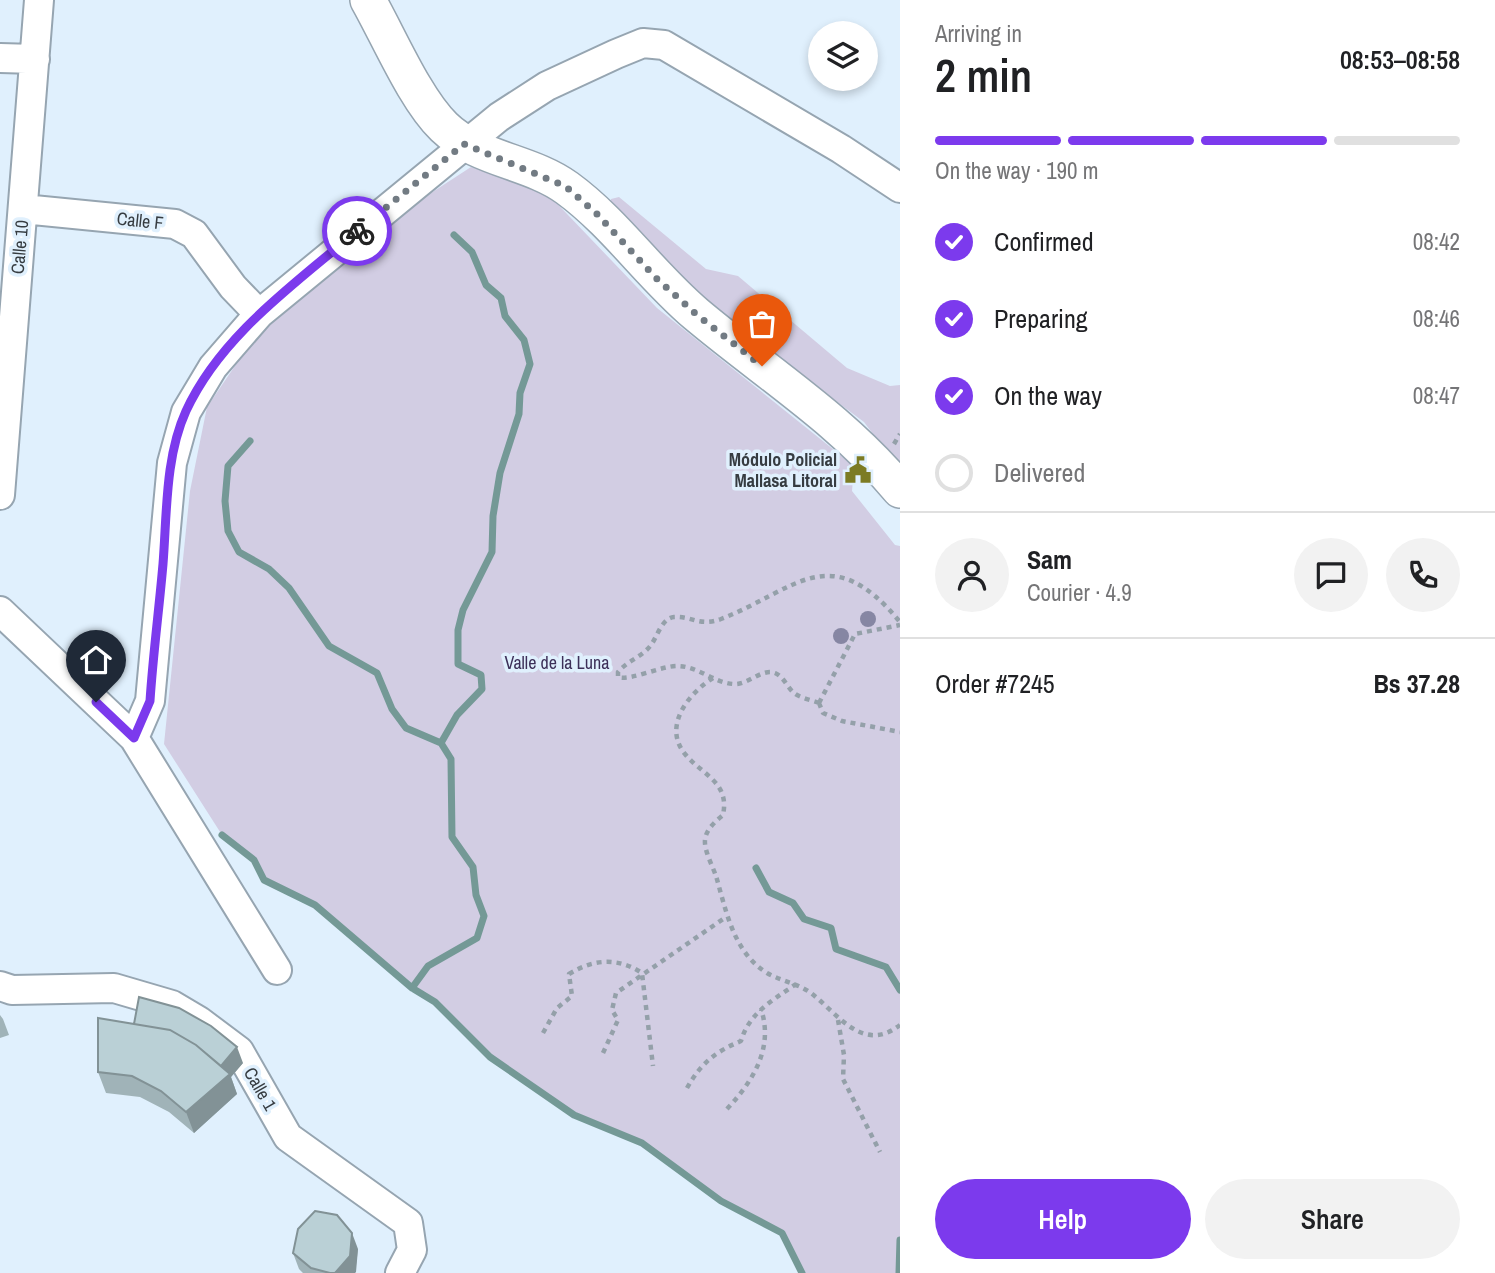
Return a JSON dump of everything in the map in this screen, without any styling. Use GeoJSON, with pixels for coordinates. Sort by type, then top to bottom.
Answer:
{"type":"FeatureCollection","features":[{"type":"Feature","properties":{"kind":"main road"},"geometry":{"type":"LineString","coordinates":[[373,2],[425,101],[442,125],[464,144],[565,186],[596,213],[656,278],[696,314],[835,422],[899,488]]}},
{"type":"Feature","properties":{"kind":"street","name":"Calle 10"},"geometry":{"type":"LineString","coordinates":[[0,495],[39,0]]}},
{"type":"Feature","properties":{"kind":"street"},"geometry":{"type":"LineString","coordinates":[[134,738],[150,701],[172,463],[186,412],[213,367],[259,314],[499,117],[547,86],[634,46],[653,44],[687,55],[900,188]]}},
{"type":"Feature","properties":{"kind":"street"},"geometry":{"type":"LineString","coordinates":[[0,58],[35,59]]}},
{"type":"Feature","properties":{"kind":"street","name":"Calle F"},"geometry":{"type":"LineString","coordinates":[[23,209],[175,225],[194,234],[233,288],[259,314]]}},
{"type":"Feature","properties":{"kind":"street"},"geometry":{"type":"LineString","coordinates":[[0,611],[134,738],[277,970]]}},
{"type":"Feature","properties":{"kind":"street","name":"Calle 1"},"geometry":{"type":"LineString","coordinates":[[0,986],[12,990],[114,988],[172,1005],[200,1021],[239,1051],[288,1137],[408,1223],[412,1250],[400,1273]]}},
{"type":"Feature","properties":{"kind":"path"},"geometry":{"type":"LineString","coordinates":[[819,703],[855,634],[900,623],[872,592],[847,579],[817,576],[789,584],[720,620],[700,624],[673,617],[667,619],[649,648],[618,672],[618,677],[624,679],[652,669],[676,666],[693,668],[729,684],[744,684],[767,672],[774,673],[795,694],[819,703],[824,713],[842,721],[900,732]]}},
{"type":"Feature","properties":{"kind":"path"},"geometry":{"type":"LineString","coordinates":[[714,678],[688,698],[679,715],[677,737],[685,754],[719,783],[723,795],[723,814],[709,827],[704,841],[726,917],[753,960],[768,973],[810,992],[838,1019],[870,1036],[889,1034],[900,1025]]}},
{"type":"Feature","properties":{"kind":"path"},"geometry":{"type":"LineString","coordinates":[[603,1053],[618,1020],[612,1010],[616,993],[726,917]]}},
{"type":"Feature","properties":{"kind":"path"},"geometry":{"type":"LineString","coordinates":[[543,1032],[557,1008],[572,996],[569,974],[587,962],[628,964],[642,974],[653,1066]]}},
{"type":"Feature","properties":{"kind":"path"},"geometry":{"type":"LineString","coordinates":[[687,1088],[699,1067],[719,1051],[741,1041],[745,1029],[761,1008],[796,984]]}},
{"type":"Feature","properties":{"kind":"path"},"geometry":{"type":"LineString","coordinates":[[727,1109],[749,1086],[765,1048],[766,1025],[761,1008]]}},
{"type":"Feature","properties":{"kind":"path"},"geometry":{"type":"LineString","coordinates":[[838,1019],[844,1055],[843,1079],[880,1152]]}},
{"type":"Feature","properties":{"kind":"green space","name":"Valle de la Luna"},"geometry":{"type":"Polygon","coordinates":[[[471,167],[546,192],[657,308],[854,466],[852,491],[895,545],[900,546],[900,1273],[802,1273],[782,1233],[721,1201],[642,1143],[574,1115],[491,1057],[435,1002],[412,988],[315,905],[264,880],[254,860],[222,835],[164,744],[190,491],[207,407],[260,329],[428,195],[471,167]]]}},
{"type":"Feature","properties":{"kind":"green space"},"geometry":{"type":"Polygon","coordinates":[[[619,197],[706,269],[738,276],[847,368],[890,386],[900,385],[900,464],[897,466],[864,422],[761,345],[686,282],[610,209],[611,199],[619,197]]]}},
{"type":"Feature","properties":{"kind":"building"},"geometry":{"type":"Polygon","coordinates":[[[139,997],[179,1008],[211,1026],[237,1047],[221,1066],[196,1045],[170,1030],[134,1024],[139,997]]]}},
{"type":"Feature","properties":{"kind":"building"},"geometry":{"type":"Polygon","coordinates":[[[98,1018],[170,1030],[196,1045],[230,1074],[186,1112],[161,1091],[132,1076],[98,1072],[98,1018]]]}},
{"type":"Feature","properties":{"kind":"building"},"geometry":{"type":"Polygon","coordinates":[[[315,1211],[337,1215],[352,1233],[350,1256],[335,1273],[311,1268],[293,1253],[298,1229],[315,1211]]]}},
{"type":"Feature","properties":{"kind":"waterway"},"geometry":{"type":"LineString","coordinates":[[454,235],[472,252],[486,285],[501,298],[505,316],[524,340],[530,364],[520,393],[519,414],[500,473],[493,516],[492,552],[463,610],[458,630],[458,664],[481,675],[482,689],[457,715],[441,743],[451,759],[452,837],[473,867],[476,895],[484,916],[477,938],[428,966],[412,988],[435,1002],[490,1057],[574,1115],[642,1143],[721,1201],[782,1233],[802,1273]]}},
{"type":"Feature","properties":{"kind":"waterway"},"geometry":{"type":"LineString","coordinates":[[250,441],[228,466],[225,501],[228,531],[239,552],[269,569],[289,588],[329,646],[377,673],[392,709],[406,728],[441,743]]}},
{"type":"Feature","properties":{"kind":"waterway"},"geometry":{"type":"LineString","coordinates":[[222,835],[254,860],[264,880],[315,905],[412,988]]}},
{"type":"Feature","properties":{"kind":"waterway"},"geometry":{"type":"LineString","coordinates":[[756,868],[769,892],[793,903],[804,919],[831,928],[836,949],[886,967],[900,990]]}},
{"type":"Feature","properties":{"kind":"waterway"},"geometry":{"type":"LineString","coordinates":[[899,1273],[900,1240]]}},
{"type":"Feature","properties":{"kind":"way so far"},"geometry":{"type":"LineString","coordinates":[[357,231],[464,144],[565,186],[596,213],[656,278],[696,314],[762,366]]}},
{"type":"Feature","properties":{"kind":"place","name":"Módulo Policial Mallasa Litoral"},"geometry":{"type":"Point","coordinates":[858,470]}},
{"type":"Feature","properties":{"kind":"route"},"geometry":{"type":"LineString","coordinates":[[96,702],[134,738],[150,701],[172,463],[186,412],[213,367],[236,338],[259,314],[357,231]]}}]}
